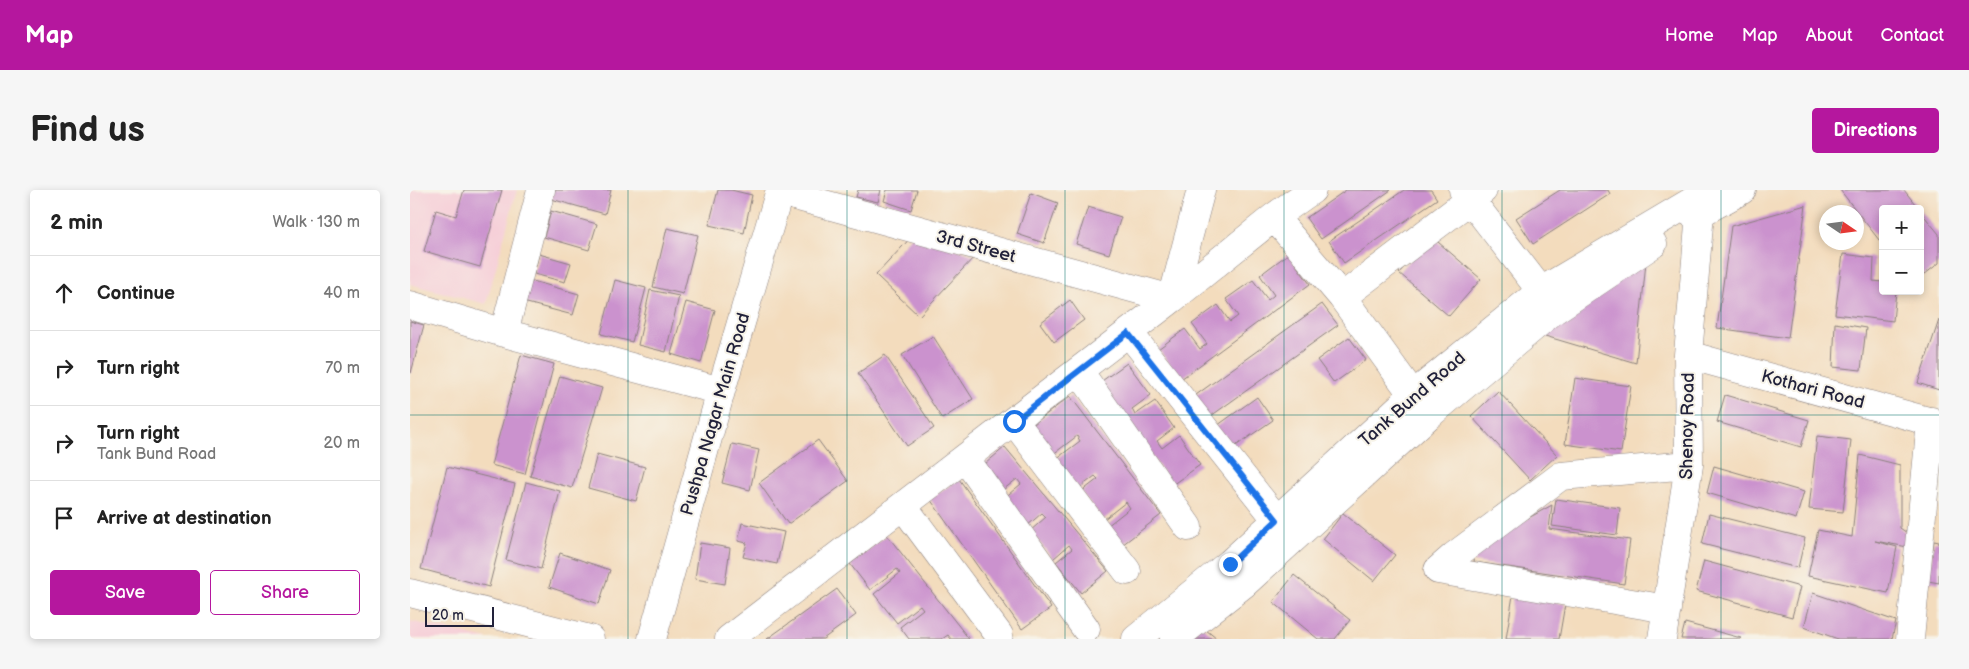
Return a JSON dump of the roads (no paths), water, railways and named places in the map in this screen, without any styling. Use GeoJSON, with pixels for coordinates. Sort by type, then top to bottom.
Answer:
{"type":"FeatureCollection","features":[{"type":"Feature","properties":{"kind":"street"},"geometry":{"type":"LineString","coordinates":[[504,333],[541,190]]}},
{"type":"Feature","properties":{"kind":"street"},"geometry":{"type":"LineString","coordinates":[[1172,299],[1201,190]]}},
{"type":"Feature","properties":{"kind":"street","name":"Tank Bund Road"},"geometry":{"type":"LineString","coordinates":[[1136,639],[1230,564],[1413,395],[1540,291],[1701,201],[1742,190]]}},
{"type":"Feature","properties":{"kind":"street","name":"3rd Street"},"geometry":{"type":"LineString","coordinates":[[780,191],[1172,299]]}},
{"type":"Feature","properties":{"kind":"street","name":"Pushpa Nagar Main Road"},"geometry":{"type":"LineString","coordinates":[[652,639],[721,391],[780,191]]}},
{"type":"Feature","properties":{"kind":"street"},"geometry":{"type":"LineString","coordinates":[[729,639],[1079,372],[1308,191]]}},
{"type":"Feature","properties":{"kind":"street"},"geometry":{"type":"LineString","coordinates":[[1342,297],[1472,193],[1540,291]]}},
{"type":"Feature","properties":{"kind":"street","name":"Tank Bund Road"},"geometry":{"type":"LineString","coordinates":[[1174,639],[1245,583],[1428,416],[1553,311],[1701,201]]}},
{"type":"Feature","properties":{"kind":"street","name":"Shenoy Road"},"geometry":{"type":"LineString","coordinates":[[1662,639],[1689,465],[1688,355],[1701,201]]}},
{"type":"Feature","properties":{"kind":"street"},"geometry":{"type":"LineString","coordinates":[[1274,217],[1342,297],[1413,395]]}},
{"type":"Feature","properties":{"kind":"street"},"geometry":{"type":"LineString","coordinates":[[410,305],[504,333],[721,391]]}},
{"type":"Feature","properties":{"kind":"street"},"geometry":{"type":"LineString","coordinates":[[1128,333],[1277,520]]}},
{"type":"Feature","properties":{"kind":"street","name":"Kothari Road"},"geometry":{"type":"LineString","coordinates":[[1688,355],[1935,422]]}},
{"type":"Feature","properties":{"kind":"street"},"geometry":{"type":"LineString","coordinates":[[1079,372],[1188,527]]}},
{"type":"Feature","properties":{"kind":"street"},"geometry":{"type":"LineString","coordinates":[[1014,421],[1127,571]]}},
{"type":"Feature","properties":{"kind":"street"},"geometry":{"type":"LineString","coordinates":[[1910,639],[1935,422]]}},
{"type":"Feature","properties":{"kind":"street"},"geometry":{"type":"LineString","coordinates":[[965,458],[1086,629]]}},
{"type":"Feature","properties":{"kind":"street"},"geometry":{"type":"LineString","coordinates":[[1667,609],[1438,570],[1561,476],[1689,465]]}},
{"type":"Feature","properties":{"kind":"street"},"geometry":{"type":"LineString","coordinates":[[903,506],[999,635]]}},
{"type":"Feature","properties":{"kind":"street"},"geometry":{"type":"LineString","coordinates":[[410,593],[590,639]]}}]}
